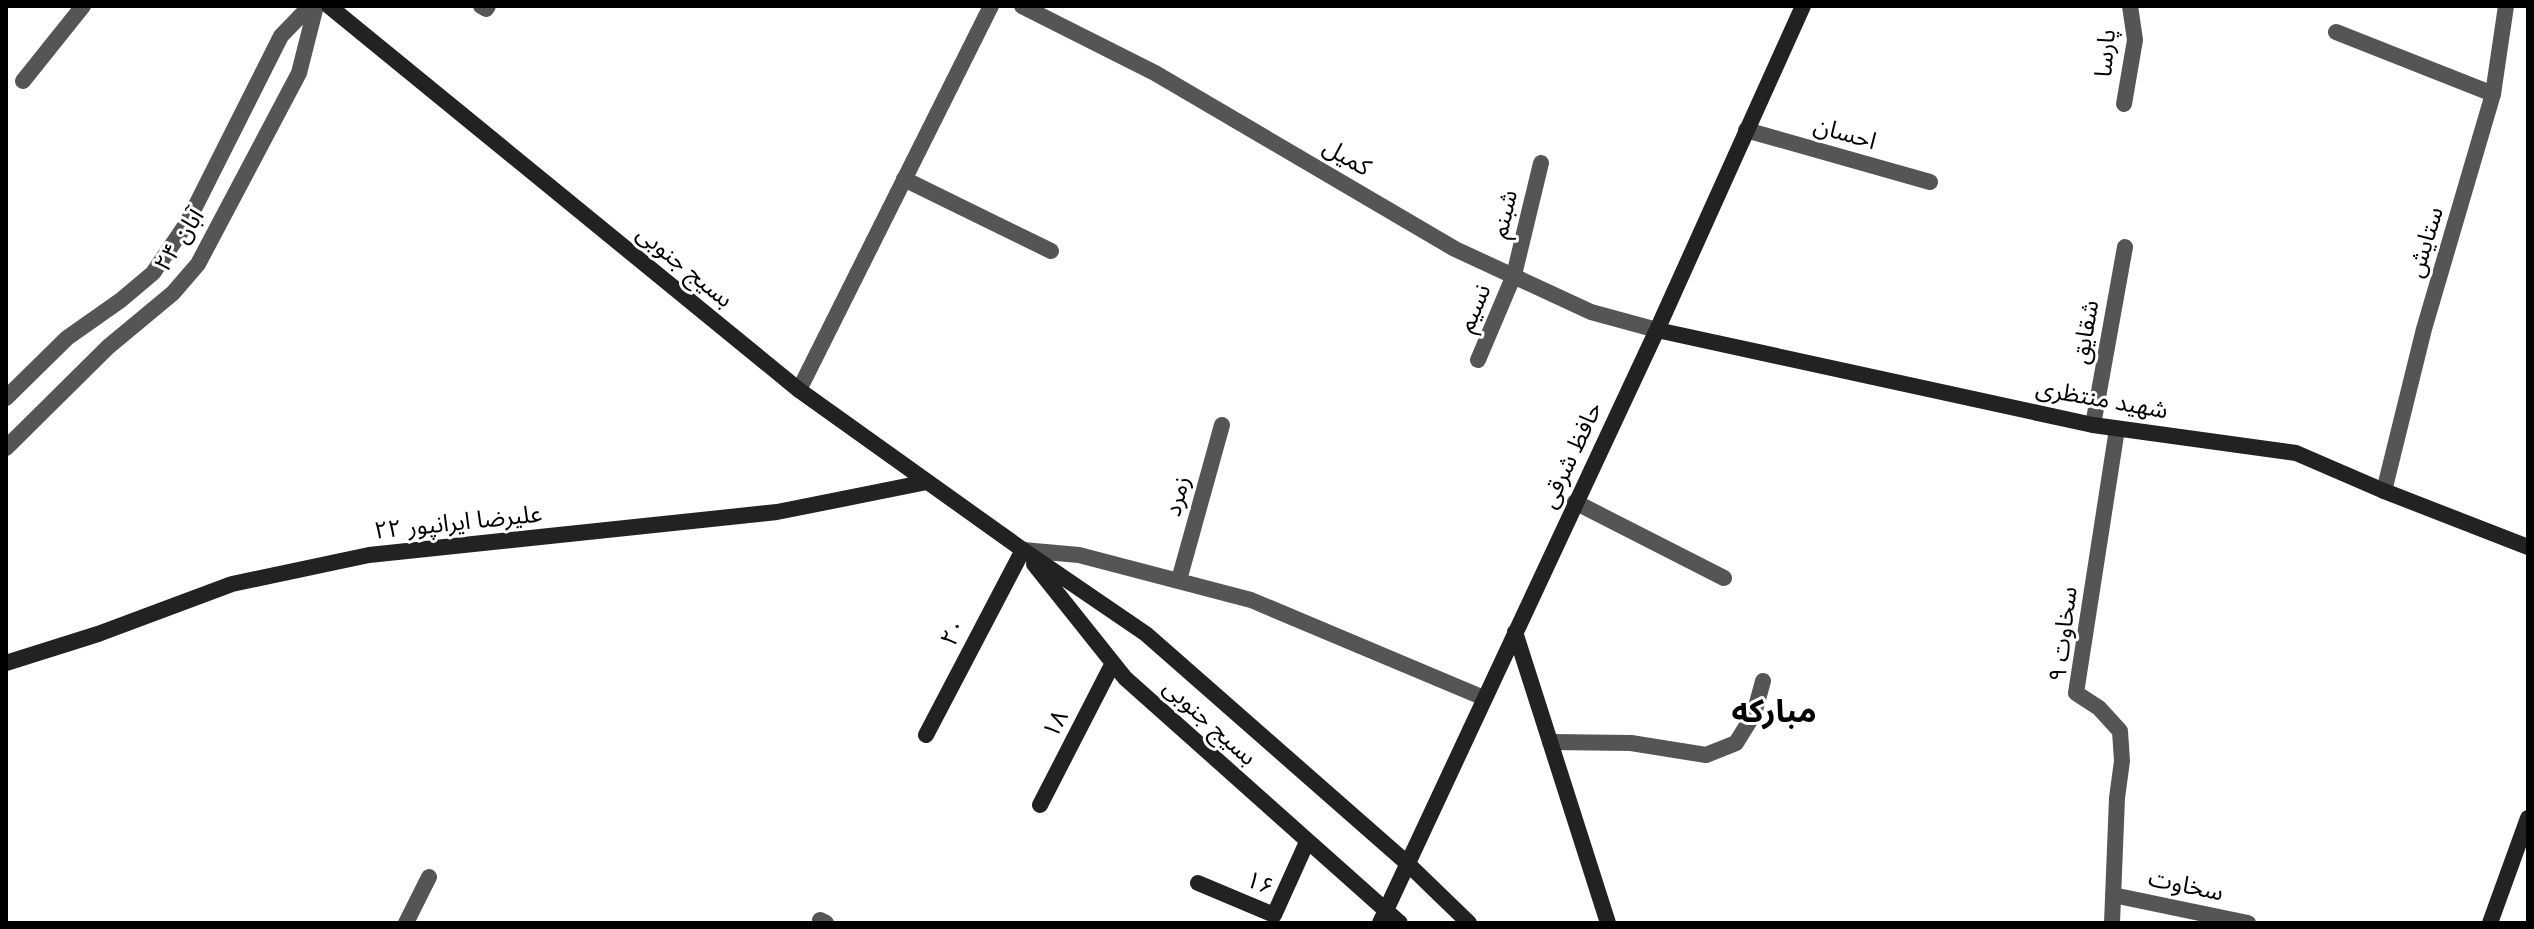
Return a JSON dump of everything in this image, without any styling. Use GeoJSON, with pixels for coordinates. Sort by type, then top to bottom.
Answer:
{"type":"FeatureCollection","features":[{"type":"Feature","properties":{"kind":"main road","name":"بسیج جنوبی"},"geometry":{"type":"LineString","coordinates":[[329,6],[799,390],[1146,634],[1408,864],[1469,923]]}},
{"type":"Feature","properties":{"kind":"main road","name":"حافظ شرقی"},"geometry":{"type":"LineString","coordinates":[[1383,917],[1657,330],[1803,6]]}},
{"type":"Feature","properties":{"kind":"main road","name":"شهید منتظری"},"geometry":{"type":"LineString","coordinates":[[1657,330],[2093,425],[2296,453],[2528,547]]}},
{"type":"Feature","properties":{"kind":"main road","name":"علیرضا ایرانپور ۲۲"},"geometry":{"type":"LineString","coordinates":[[6,663],[98,634],[232,584],[369,555],[777,512],[927,482]]}},
{"type":"Feature","properties":{"kind":"main road","name":"بسیج جنوبی"},"geometry":{"type":"LineString","coordinates":[[1023,550],[1125,678],[1307,842],[1383,917],[1400,923]]}},
{"type":"Feature","properties":{"kind":"main road","name":"۲۰"},"geometry":{"type":"LineString","coordinates":[[926,735],[1023,550]]}},
{"type":"Feature","properties":{"kind":"main road"},"geometry":{"type":"LineString","coordinates":[[1515,632],[1608,923]]}},
{"type":"Feature","properties":{"kind":"main road","name":"۱۸"},"geometry":{"type":"LineString","coordinates":[[1040,805],[1113,663]]}},
{"type":"Feature","properties":{"kind":"main road"},"geometry":{"type":"LineString","coordinates":[[2490,923],[2528,818]]}},
{"type":"Feature","properties":{"kind":"main road","name":"۱۶"},"geometry":{"type":"LineString","coordinates":[[1198,883],[1277,919],[1307,842]]}},
{"type":"Feature","properties":{"kind":"street"},"geometry":{"type":"LineString","coordinates":[[23,81],[83,6]]}},
{"type":"Feature","properties":{"kind":"street","name":"آبان ۲۴"},"geometry":{"type":"LineString","coordinates":[[6,398],[67,338],[153,273],[187,223],[281,36],[310,6]]}},
{"type":"Feature","properties":{"kind":"street","name":"آبان ۲۴"},"geometry":{"type":"LineString","coordinates":[[6,448],[108,347],[173,293],[198,264],[299,73],[316,6]]}},
{"type":"Feature","properties":{"kind":"street"},"geometry":{"type":"LineString","coordinates":[[481,6],[486,9],[488,6]]}},
{"type":"Feature","properties":{"kind":"street"},"geometry":{"type":"LineString","coordinates":[[799,390],[991,6]]}},
{"type":"Feature","properties":{"kind":"street","name":"کمیل"},"geometry":{"type":"LineString","coordinates":[[1022,6],[1040,9],[1155,73],[1455,249],[1591,312],[1657,330]]}},
{"type":"Feature","properties":{"kind":"street","name":"پارسا"},"geometry":{"type":"LineString","coordinates":[[2124,104],[2135,40],[2130,6]]}},
{"type":"Feature","properties":{"kind":"street","name":"ستایش"},"geometry":{"type":"LineString","coordinates":[[2384,491],[2424,329],[2493,94],[2506,6]]}},
{"type":"Feature","properties":{"kind":"street"},"geometry":{"type":"LineString","coordinates":[[2336,32],[2493,94]]}},
{"type":"Feature","properties":{"kind":"street","name":"احسان"},"geometry":{"type":"LineString","coordinates":[[1746,130],[1930,182]]}},
{"type":"Feature","properties":{"kind":"street","name":"شبنم"},"geometry":{"type":"LineString","coordinates":[[1514,275],[1541,163]]}},
{"type":"Feature","properties":{"kind":"street"},"geometry":{"type":"LineString","coordinates":[[904,179],[1051,251]]}},
{"type":"Feature","properties":{"kind":"street","name":"شقایق"},"geometry":{"type":"LineString","coordinates":[[2093,425],[2125,247]]}},
{"type":"Feature","properties":{"kind":"street","name":"نسیم"},"geometry":{"type":"LineString","coordinates":[[1478,360],[1514,275]]}},
{"type":"Feature","properties":{"kind":"street","name":"زمرد"},"geometry":{"type":"LineString","coordinates":[[1179,580],[1222,425]]}},
{"type":"Feature","properties":{"kind":"street","name":"سخاوت ۹"},"geometry":{"type":"LineString","coordinates":[[2112,923],[2117,798],[2122,761],[2120,731],[2099,708],[2076,693],[2117,429]]}},
{"type":"Feature","properties":{"kind":"street"},"geometry":{"type":"LineString","coordinates":[[1575,502],[1724,578]]}},
{"type":"Feature","properties":{"kind":"street"},"geometry":{"type":"LineString","coordinates":[[1023,550],[1079,555],[1251,600],[1484,698]]}},
{"type":"Feature","properties":{"kind":"street"},"geometry":{"type":"LineString","coordinates":[[1550,742],[1631,743],[1706,755],[1736,743],[1754,714],[1763,681]]}},
{"type":"Feature","properties":{"kind":"street"},"geometry":{"type":"LineString","coordinates":[[406,923],[429,877]]}},
{"type":"Feature","properties":{"kind":"street","name":"سخاوت"},"geometry":{"type":"LineString","coordinates":[[2113,895],[2248,923]]}},
{"type":"Feature","properties":{"kind":"district","name":"مبارکه"},"geometry":{"type":"Point","coordinates":[1774,711]}}]}
